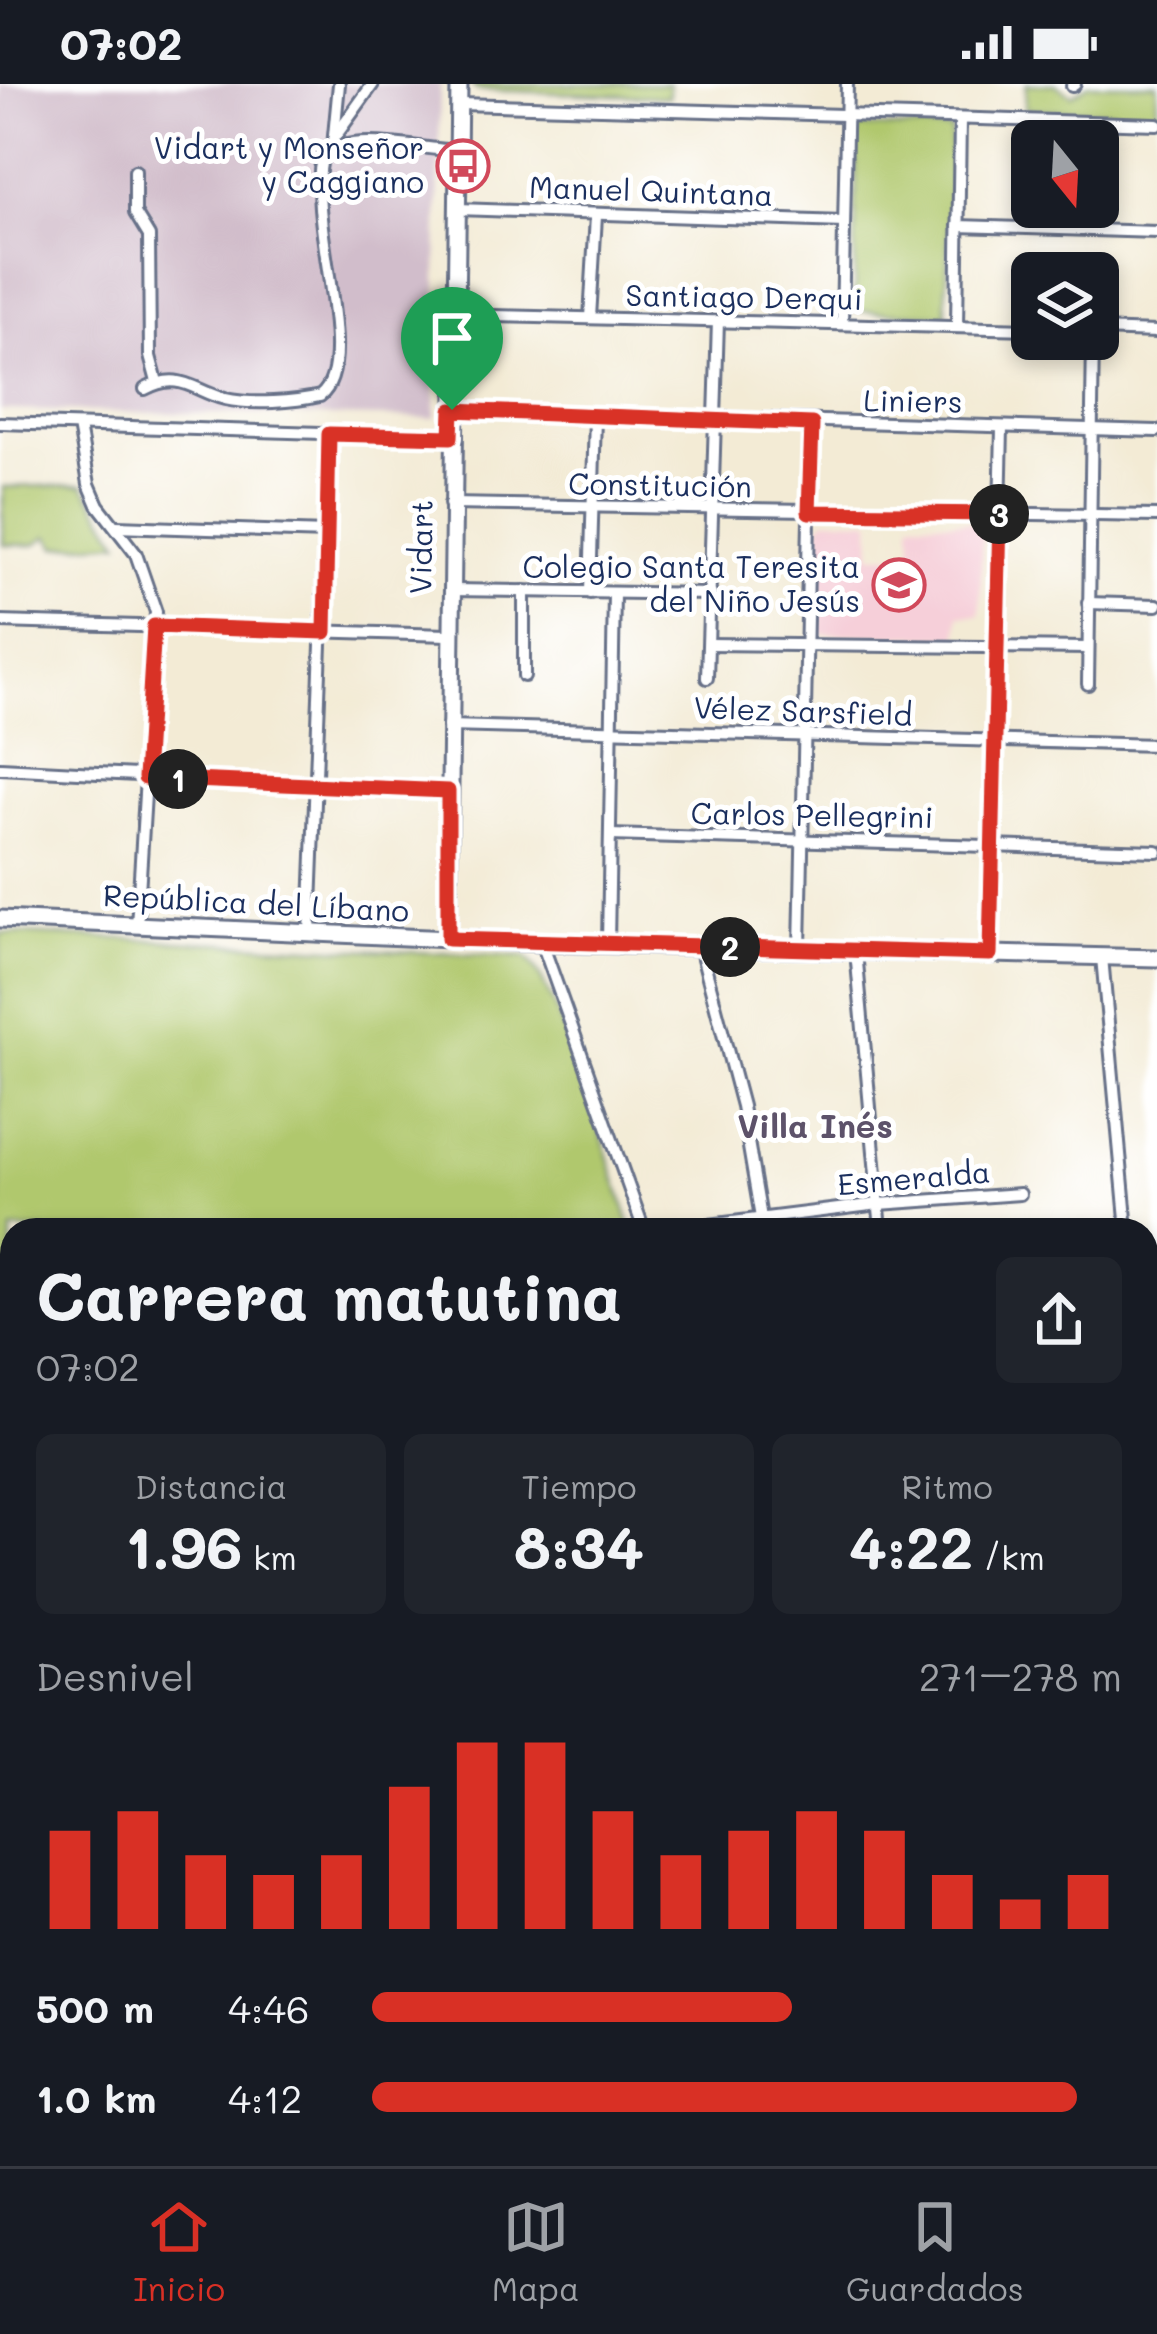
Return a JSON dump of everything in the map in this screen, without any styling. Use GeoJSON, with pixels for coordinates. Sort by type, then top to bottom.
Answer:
{"type":"FeatureCollection","features":[{"type":"Feature","properties":{"kind":"main road","name":"Vidart"},"geometry":{"type":"LineString","coordinates":[[448,939],[448,590],[459,84]]}},
{"type":"Feature","properties":{"kind":"main road","name":"República del Líbano"},"geometry":{"type":"LineString","coordinates":[[0,919],[542,943],[1157,958]]}},
{"type":"Feature","properties":{"kind":"street"},"geometry":{"type":"LineString","coordinates":[[335,140],[339,84]]}},
{"type":"Feature","properties":{"kind":"street"},"geometry":{"type":"LineString","coordinates":[[145,389],[158,382],[193,382],[227,400],[304,400],[331,388],[337,334],[318,229],[318,171],[373,84]]}},
{"type":"Feature","properties":{"kind":"street"},"geometry":{"type":"LineString","coordinates":[[842,324],[847,84]]}},
{"type":"Feature","properties":{"kind":"street"},"geometry":{"type":"LineString","coordinates":[[459,104],[846,119],[1157,124]]}},
{"type":"Feature","properties":{"kind":"street"},"geometry":{"type":"LineString","coordinates":[[957,327],[960,120]]}},
{"type":"Feature","properties":{"kind":"street"},"geometry":{"type":"LineString","coordinates":[[335,140],[400,142],[428,152],[459,152]]}},
{"type":"Feature","properties":{"kind":"street"},"geometry":{"type":"LineString","coordinates":[[135,171],[135,213],[149,236],[149,356],[158,382]]}},
{"type":"Feature","properties":{"kind":"street","name":"Manuel Quintana"},"geometry":{"type":"LineString","coordinates":[[457,209],[844,222]]}},
{"type":"Feature","properties":{"kind":"street"},"geometry":{"type":"LineString","coordinates":[[590,318],[596,216]]}},
{"type":"Feature","properties":{"kind":"street"},"geometry":{"type":"LineString","coordinates":[[958,226],[1157,232]]}},
{"type":"Feature","properties":{"kind":"street","name":"Santiago Derqui"},"geometry":{"type":"LineString","coordinates":[[456,315],[1011,328]]}},
{"type":"Feature","properties":{"kind":"street"},"geometry":{"type":"LineString","coordinates":[[707,678],[716,510],[718,321]]}},
{"type":"Feature","properties":{"kind":"street"},"geometry":{"type":"LineString","coordinates":[[1119,331],[1157,332]]}},
{"type":"Feature","properties":{"kind":"street"},"geometry":{"type":"LineString","coordinates":[[1088,684],[1092,360]]}},
{"type":"Feature","properties":{"kind":"street","name":"Liniers"},"geometry":{"type":"LineString","coordinates":[[452,410],[1157,431]]}},
{"type":"Feature","properties":{"kind":"street"},"geometry":{"type":"LineString","coordinates":[[590,593],[595,417]]}},
{"type":"Feature","properties":{"kind":"street"},"geometry":{"type":"LineString","coordinates":[[0,423],[451,437]]}},
{"type":"Feature","properties":{"kind":"street"},"geometry":{"type":"LineString","coordinates":[[800,949],[812,424]]}},
{"type":"Feature","properties":{"kind":"street"},"geometry":{"type":"LineString","coordinates":[[79,426],[89,484],[146,577],[154,626],[137,926]]}},
{"type":"Feature","properties":{"kind":"street"},"geometry":{"type":"LineString","coordinates":[[990,954],[1002,428]]}},
{"type":"Feature","properties":{"kind":"street"},"geometry":{"type":"LineString","coordinates":[[310,934],[320,786],[329,434]]}},
{"type":"Feature","properties":{"kind":"street","name":"Constitución"},"geometry":{"type":"LineString","coordinates":[[451,504],[1157,516]]}},
{"type":"Feature","properties":{"kind":"street"},"geometry":{"type":"LineString","coordinates":[[116,526],[327,533]]}},
{"type":"Feature","properties":{"kind":"street"},"geometry":{"type":"LineString","coordinates":[[448,590],[711,594]]}},
{"type":"Feature","properties":{"kind":"street"},"geometry":{"type":"LineString","coordinates":[[524,592],[524,676]]}},
{"type":"Feature","properties":{"kind":"street"},"geometry":{"type":"LineString","coordinates":[[608,944],[614,593]]}},
{"type":"Feature","properties":{"kind":"street"},"geometry":{"type":"LineString","coordinates":[[1088,603],[1157,605]]}},
{"type":"Feature","properties":{"kind":"street"},"geometry":{"type":"LineString","coordinates":[[0,622],[448,635]]}},
{"type":"Feature","properties":{"kind":"street"},"geometry":{"type":"LineString","coordinates":[[709,644],[1088,648]]}},
{"type":"Feature","properties":{"kind":"street","name":"Vélez Sarsfield"},"geometry":{"type":"LineString","coordinates":[[448,726],[1157,746]]}},
{"type":"Feature","properties":{"kind":"street"},"geometry":{"type":"LineString","coordinates":[[0,768],[448,791]]}},
{"type":"Feature","properties":{"kind":"street","name":"Carlos Pellegrini"},"geometry":{"type":"LineString","coordinates":[[610,835],[1157,851]]}},
{"type":"Feature","properties":{"kind":"street"},"geometry":{"type":"LineString","coordinates":[[542,943],[640,1218]]}},
{"type":"Feature","properties":{"kind":"street"},"geometry":{"type":"LineString","coordinates":[[700,946],[742,1106],[761,1218]]}},
{"type":"Feature","properties":{"kind":"street"},"geometry":{"type":"LineString","coordinates":[[856,950],[880,1218]]}},
{"type":"Feature","properties":{"kind":"street"},"geometry":{"type":"LineString","coordinates":[[1102,957],[1126,1218]]}},
{"type":"Feature","properties":{"kind":"street","name":"Esmeralda"},"geometry":{"type":"LineString","coordinates":[[761,1218],[1020,1194]]}},
{"type":"Feature","properties":{"kind":"shaded area"},"geometry":{"type":"Polygon","coordinates":[[[0,84],[440,84],[435,418],[0,410],[0,84]]]}},
{"type":"Feature","properties":{"kind":"shaded area","name":"Colegio Santa Teresita del Niño Jesús"},"geometry":{"type":"Polygon","coordinates":[[[826,519],[871,520],[872,555],[912,555],[911,521],[973,522],[982,533],[980,615],[959,615],[958,637],[821,634],[820,525],[826,519]]]}},
{"type":"Feature","properties":{"kind":"green space"},"geometry":{"type":"Polygon","coordinates":[[[471,84],[669,84],[669,97],[477,90],[471,84]]]}},
{"type":"Feature","properties":{"kind":"green space"},"geometry":{"type":"Polygon","coordinates":[[[1026,84],[1055,84],[1072,95],[1089,84],[1157,84],[1157,114],[1025,109],[1026,84]]]}},
{"type":"Feature","properties":{"kind":"green space"},"geometry":{"type":"Polygon","coordinates":[[[857,127],[951,129],[946,315],[854,311],[857,127]]]}},
{"type":"Feature","properties":{"kind":"green space"},"geometry":{"type":"Polygon","coordinates":[[[83,485],[120,542],[56,547],[48,536],[34,545],[3,545],[3,487],[83,485]]]}},
{"type":"Feature","properties":{"kind":"green space"},"geometry":{"type":"Polygon","coordinates":[[[0,933],[525,957],[553,1003],[628,1218],[0,1218],[0,933]]]}},
{"type":"Feature","properties":{"kind":"place","name":"Vidart y Monseñor y Caggiano"},"geometry":{"type":"Point","coordinates":[463,166]}},
{"type":"Feature","properties":{"kind":"place","name":"Colegio Santa Teresita del Niño Jesús"},"geometry":{"type":"Point","coordinates":[899,585]}},
{"type":"Feature","properties":{"kind":"district","name":"Villa Inés"},"geometry":{"type":"Point","coordinates":[815,1126]}},
{"type":"Feature","properties":{"kind":"route"},"geometry":{"type":"LineString","coordinates":[[452,410],[812,424],[809,512],[1000,514],[990,954],[448,939],[448,791],[145,778],[154,626],[325,632],[329,434],[451,437],[452,410]]}}]}
